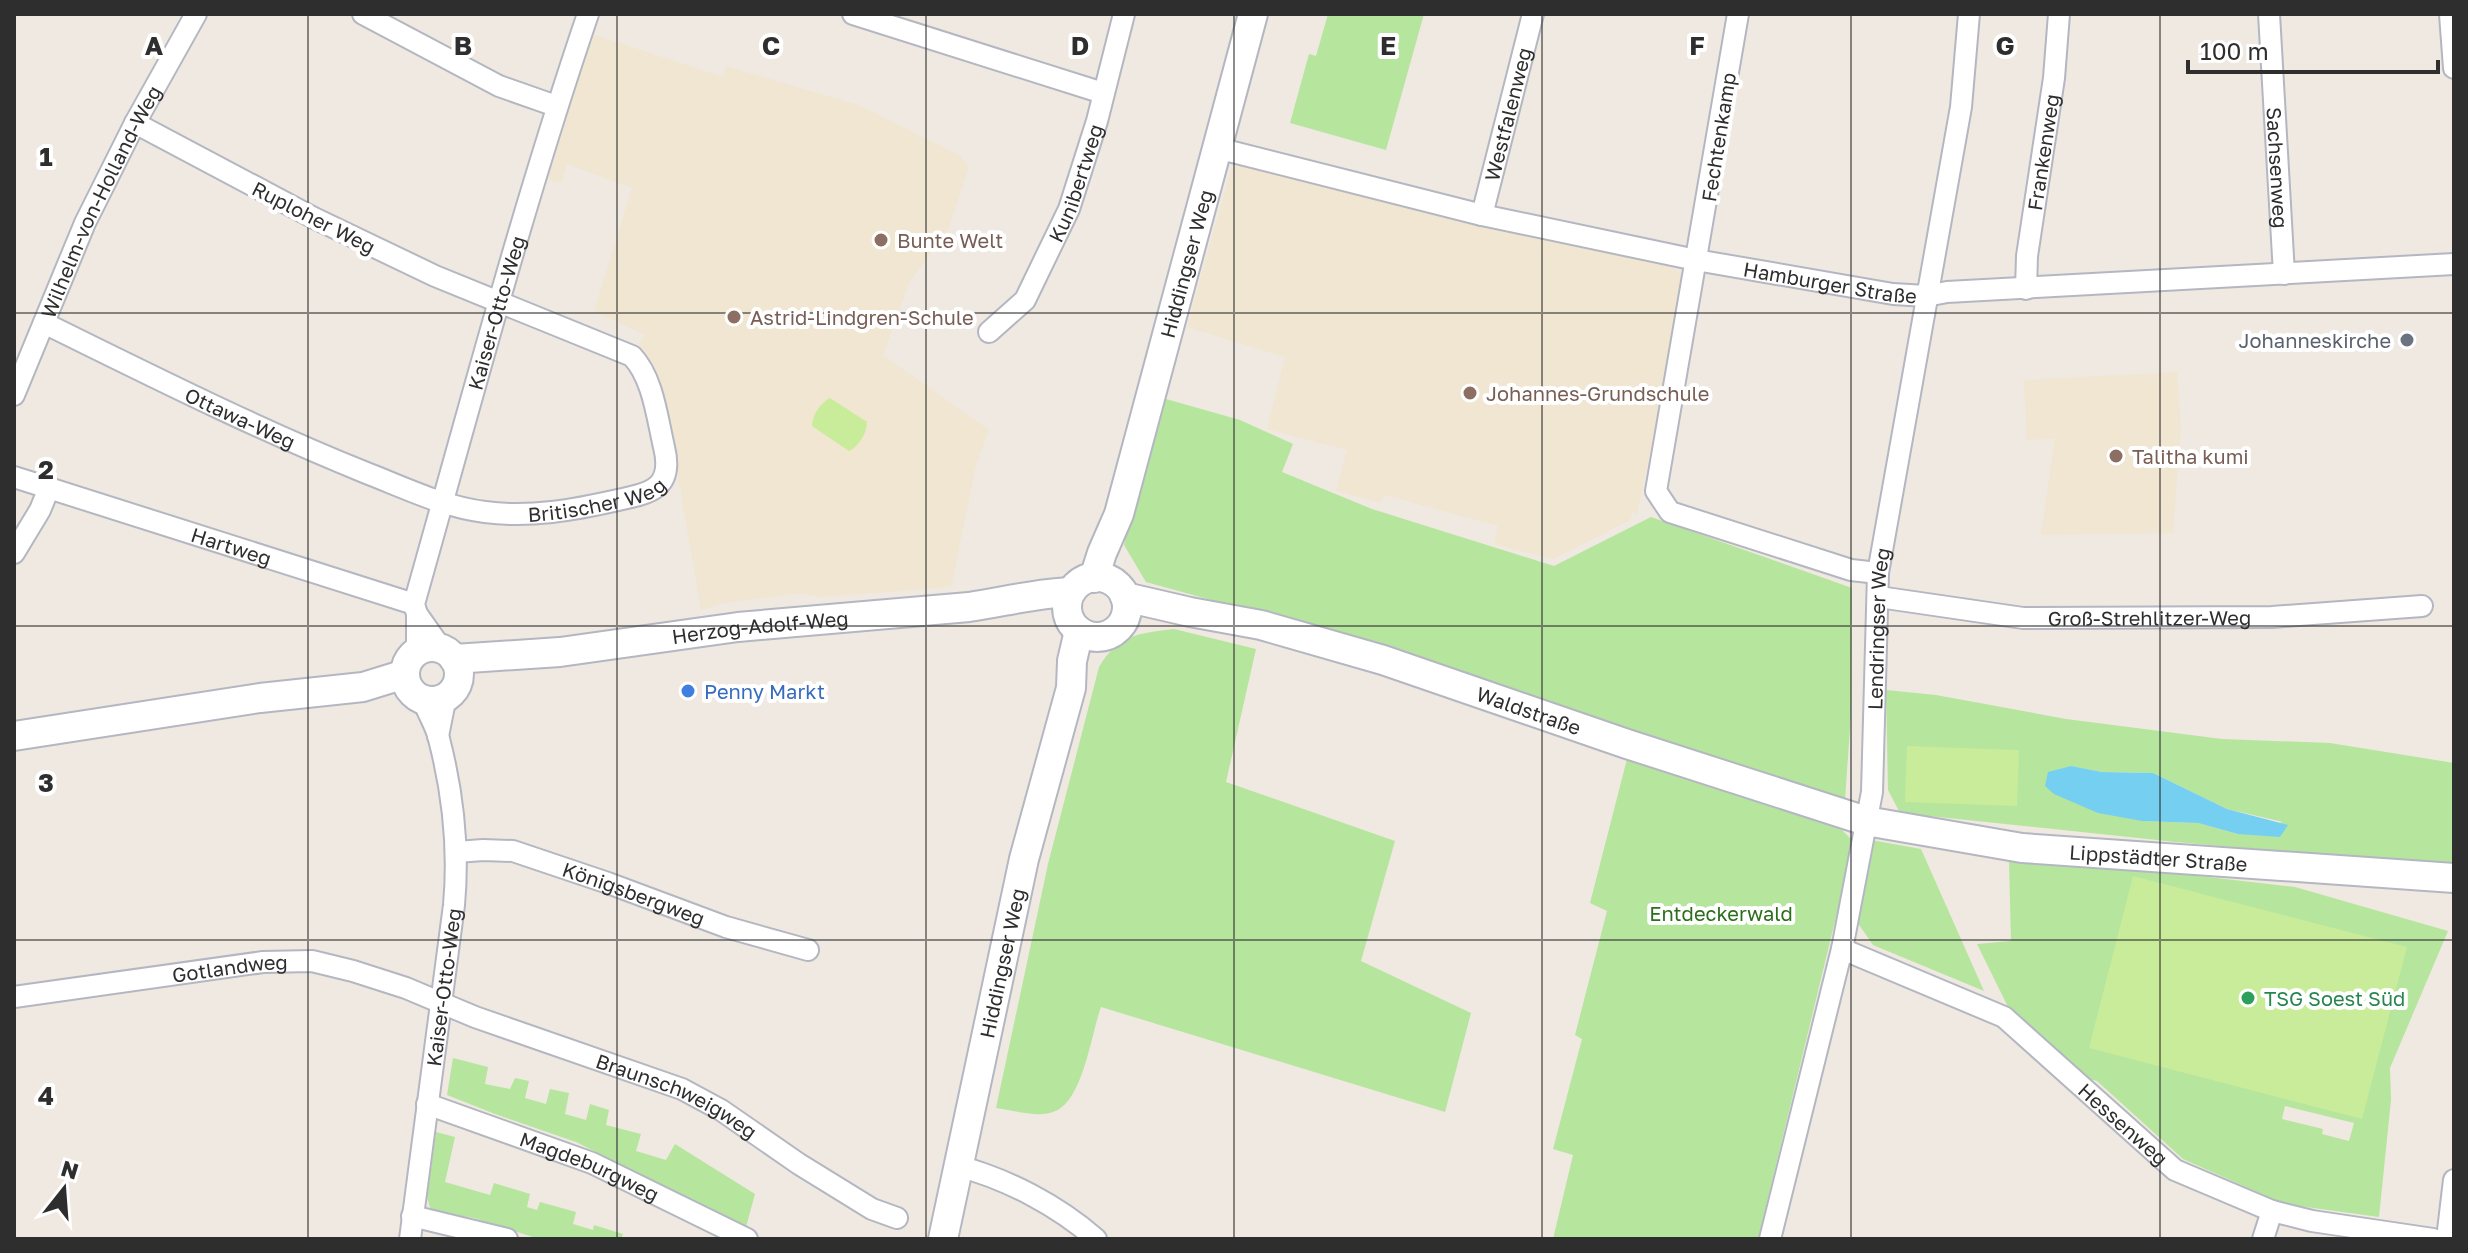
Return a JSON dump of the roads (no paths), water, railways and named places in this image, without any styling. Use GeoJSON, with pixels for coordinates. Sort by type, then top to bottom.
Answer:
{"type":"FeatureCollection","features":[{"type":"Feature","properties":{"kind":"main road","name":"Hiddingser Weg"},"geometry":{"type":"LineString","coordinates":[[943,1239],[1024,859],[1071,688],[1072,661],[1118,556],[1119,514],[1253,14]]}},
{"type":"Feature","properties":{"kind":"main road","name":"Herzog-Adolf-Weg"},"geometry":{"type":"LineString","coordinates":[[14,736],[260,698],[363,687],[519,656],[738,627],[1003,602],[1042,593],[1097,606]]}},
{"type":"Feature","properties":{"kind":"main road","name":"Waldstraße"},"geometry":{"type":"LineString","coordinates":[[1097,606],[1190,612],[1237,619],[1383,660],[1627,744],[1866,821]]}},
{"type":"Feature","properties":{"kind":"main road","name":"Lippstädter Straße"},"geometry":{"type":"LineString","coordinates":[[1866,821],[2022,848],[2454,878]]}},
{"type":"Feature","properties":{"kind":"street","name":"Wilhelm-von-Holland-Weg"},"geometry":{"type":"LineString","coordinates":[[14,395],[85,223],[135,123],[196,14]]}},
{"type":"Feature","properties":{"kind":"street"},"geometry":{"type":"LineString","coordinates":[[363,14],[499,86],[556,106]]}},
{"type":"Feature","properties":{"kind":"street","name":"Kaiser-Otto-Weg"},"geometry":{"type":"LineString","coordinates":[[410,1239],[454,905],[457,852],[438,736],[429,718],[432,674],[416,609],[499,301],[556,106],[588,14]]}},
{"type":"Feature","properties":{"kind":"street"},"geometry":{"type":"LineString","coordinates":[[853,14],[1103,93]]}},
{"type":"Feature","properties":{"kind":"street","name":"Kunibertweg"},"geometry":{"type":"LineString","coordinates":[[989,332],[1025,300],[1069,209],[1124,14]]}},
{"type":"Feature","properties":{"kind":"street","name":"Westfalenweg"},"geometry":{"type":"LineString","coordinates":[[1482,215],[1533,14]]}},
{"type":"Feature","properties":{"kind":"street","name":"Fechtenkamp"},"geometry":{"type":"LineString","coordinates":[[1738,14],[1656,491],[1670,512],[1851,570],[1878,573]]}},
{"type":"Feature","properties":{"kind":"street","name":"Lendringser Weg"},"geometry":{"type":"LineString","coordinates":[[1770,1239],[1842,949],[1872,792],[1878,573],[1961,107],[1969,14]]}},
{"type":"Feature","properties":{"kind":"street","name":"Frankenweg"},"geometry":{"type":"LineString","coordinates":[[2026,289],[2027,256],[2054,78],[2059,14]]}},
{"type":"Feature","properties":{"kind":"street","name":"Sachsenweg"},"geometry":{"type":"LineString","coordinates":[[2269,14],[2284,274]]}},
{"type":"Feature","properties":{"kind":"street"},"geometry":{"type":"LineString","coordinates":[[2450,14],[2454,68]]}},
{"type":"Feature","properties":{"kind":"street","name":"Ruploher Weg"},"geometry":{"type":"LineString","coordinates":[[135,123],[373,247],[499,301]]}},
{"type":"Feature","properties":{"kind":"street","name":"Hamburger Straße"},"geometry":{"type":"LineString","coordinates":[[1217,148],[1482,215],[1696,260],[1893,294],[1926,296],[1947,292],[2454,264]]}},
{"type":"Feature","properties":{"kind":"street","name":"Britischer Weg"},"geometry":{"type":"LineString","coordinates":[[443,502],[489,513],[564,512],[648,493],[658,486],[664,475],[666,459],[652,398],[643,371],[632,356],[499,301]]}},
{"type":"Feature","properties":{"kind":"street","name":"Ottawa-Weg"},"geometry":{"type":"LineString","coordinates":[[44,323],[298,444],[443,502]]}},
{"type":"Feature","properties":{"kind":"street","name":"Hartweg"},"geometry":{"type":"LineString","coordinates":[[14,477],[416,609]]}},
{"type":"Feature","properties":{"kind":"street"},"geometry":{"type":"LineString","coordinates":[[14,553],[49,488]]}},
{"type":"Feature","properties":{"kind":"street","name":"Groß-Strehlitzer-Weg"},"geometry":{"type":"LineString","coordinates":[[1879,597],[2023,618],[2272,617],[2422,606]]}},
{"type":"Feature","properties":{"kind":"street","name":"Königsbergweg"},"geometry":{"type":"LineString","coordinates":[[457,852],[513,851],[726,927],[808,950]]}},
{"type":"Feature","properties":{"kind":"street","name":"Hessenweg"},"geometry":{"type":"LineString","coordinates":[[1842,949],[2004,1017],[2175,1170],[2272,1211],[2312,1221],[2433,1239]]}},
{"type":"Feature","properties":{"kind":"street","name":"Gotlandweg"},"geometry":{"type":"LineString","coordinates":[[14,997],[291,960],[312,961],[353,971],[406,988],[440,1004]]}},
{"type":"Feature","properties":{"kind":"street","name":"Braunschweigweg"},"geometry":{"type":"LineString","coordinates":[[440,1004],[682,1089],[721,1110],[872,1209],[897,1218]]}},
{"type":"Feature","properties":{"kind":"street","name":"Magdeburgweg"},"geometry":{"type":"LineString","coordinates":[[427,1104],[566,1152],[747,1239]]}},
{"type":"Feature","properties":{"kind":"street"},"geometry":{"type":"LineString","coordinates":[[958,1166],[992,1175],[1068,1217],[1096,1239]]}},
{"type":"Feature","properties":{"kind":"street"},"geometry":{"type":"LineString","coordinates":[[2447,1239],[2454,1180]]}},
{"type":"Feature","properties":{"kind":"street"},"geometry":{"type":"LineString","coordinates":[[2263,1239],[2272,1211]]}},
{"type":"Feature","properties":{"kind":"street"},"geometry":{"type":"LineString","coordinates":[[412,1216],[507,1239]]}},
{"type":"Feature","properties":{"kind":"water"},"geometry":{"type":"Polygon","coordinates":[[[2071,766],[2102,772],[2153,773],[2227,809],[2288,825],[2280,837],[2238,834],[2198,823],[2142,821],[2098,813],[2054,794],[2045,786],[2048,772],[2071,766]]]}},
{"type":"Feature","properties":{"kind":"place","name":"Bunte Welt"},"geometry":{"type":"Point","coordinates":[881,240]}},
{"type":"Feature","properties":{"kind":"place","name":"Astrid-Lindgren-Schule"},"geometry":{"type":"Point","coordinates":[734,317]}},
{"type":"Feature","properties":{"kind":"place","name":"Johanneskirche"},"geometry":{"type":"Point","coordinates":[2407,340]}},
{"type":"Feature","properties":{"kind":"place","name":"Johannes-Grundschule"},"geometry":{"type":"Point","coordinates":[1470,393]}},
{"type":"Feature","properties":{"kind":"place","name":"Talitha kumi"},"geometry":{"type":"Point","coordinates":[2116,456]}},
{"type":"Feature","properties":{"kind":"place","name":"Penny Markt"},"geometry":{"type":"Point","coordinates":[688,691]}},
{"type":"Feature","properties":{"kind":"place","name":"TSG Soest Süd"},"geometry":{"type":"Point","coordinates":[2248,998]}},
{"type":"Feature","properties":{"kind":"park label","name":"Entdeckerwald"},"geometry":{"type":"Point","coordinates":[1721,913]}}]}
